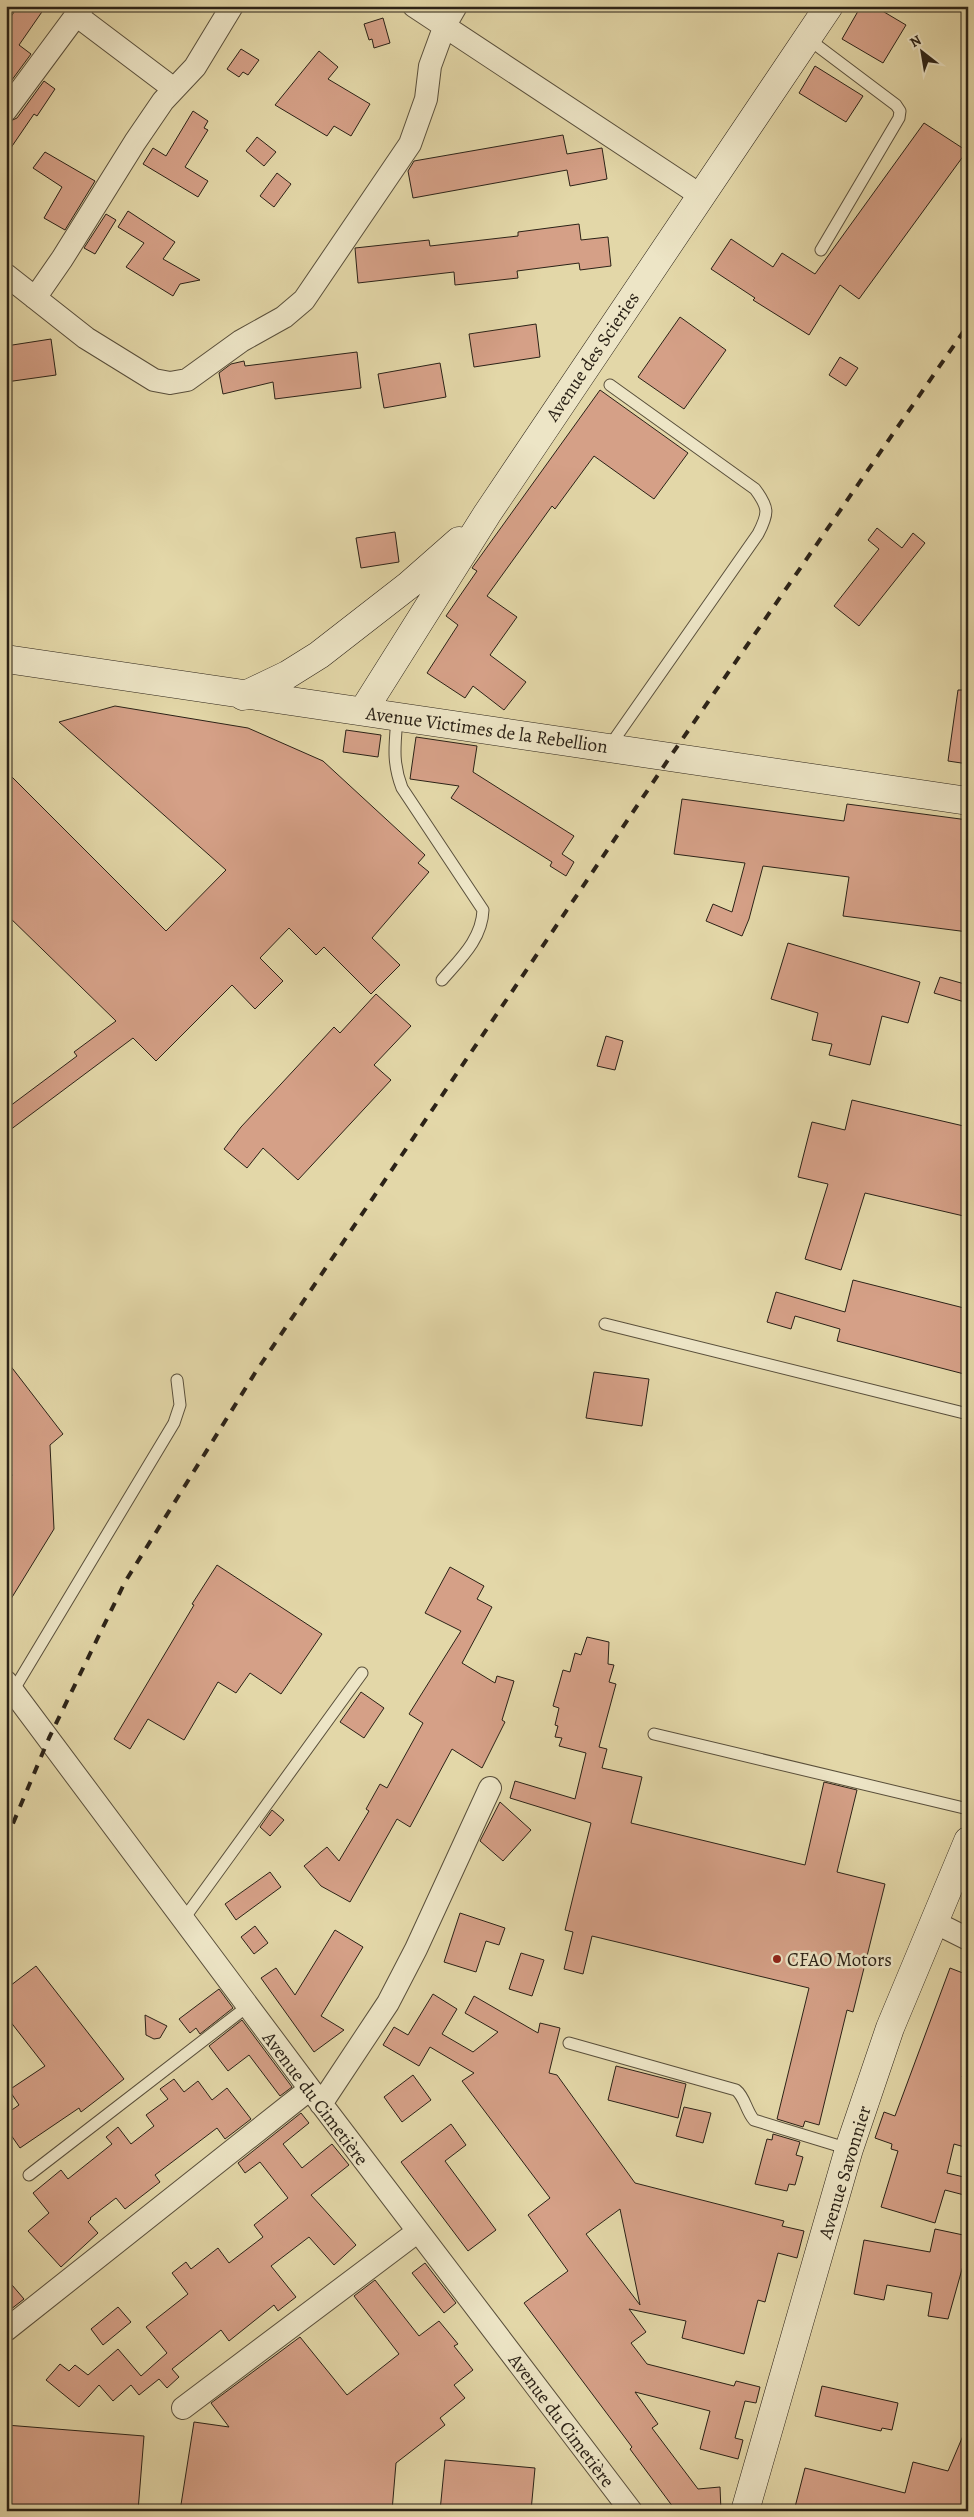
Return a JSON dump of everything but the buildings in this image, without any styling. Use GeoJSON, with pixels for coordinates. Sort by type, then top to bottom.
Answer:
{"type":"FeatureCollection","features":[{"type":"Feature","properties":{"kind":"street"},"geometry":{"type":"LineString","coordinates":[[35,298],[62,259],[135,142],[163,101],[195,67],[232,6]]}},
{"type":"Feature","properties":{"kind":"street"},"geometry":{"type":"LineString","coordinates":[[414,6],[450,16],[700,195]]}},
{"type":"Feature","properties":{"kind":"street","name":"Avenue des Scieries"},"geometry":{"type":"LineString","coordinates":[[363,711],[486,514],[829,6]]}},
{"type":"Feature","properties":{"kind":"street"},"geometry":{"type":"LineString","coordinates":[[6,110],[80,9],[174,89]]}},
{"type":"Feature","properties":{"kind":"street"},"geometry":{"type":"LineString","coordinates":[[6,275],[86,338],[154,380],[170,383],[187,380],[241,341],[284,317],[304,300],[410,144],[420,122],[426,99],[430,66],[450,16]]}},
{"type":"Feature","properties":{"kind":"street"},"geometry":{"type":"LineString","coordinates":[[243,696],[287,675],[319,655],[409,585],[486,514]]}},
{"type":"Feature","properties":{"kind":"street","name":"Avenue Victimes de la Rebellion"},"geometry":{"type":"LineString","coordinates":[[6,659],[243,696],[398,716],[968,801]]}},
{"type":"Feature","properties":{"kind":"street","name":"Avenue du Cimetière"},"geometry":{"type":"LineString","coordinates":[[10,1686],[315,2096],[631,2511]]}},
{"type":"Feature","properties":{"kind":"street"},"geometry":{"type":"LineString","coordinates":[[6,2330],[315,2096],[388,2003],[416,1949],[490,1788]]}},
{"type":"Feature","properties":{"kind":"street","name":"Avenue Savonnier"},"geometry":{"type":"LineString","coordinates":[[745,2511],[849,2149],[890,2028],[968,1842]]}},
{"type":"Feature","properties":{"kind":"street"},"geometry":{"type":"LineString","coordinates":[[934,1922],[968,1939]]}},
{"type":"Feature","properties":{"kind":"street"},"geometry":{"type":"LineString","coordinates":[[183,2408],[418,2232]]}},
{"type":"Feature","properties":{"kind":"lane"},"geometry":{"type":"LineString","coordinates":[[807,38],[896,104],[900,111],[899,118],[821,250]]}},
{"type":"Feature","properties":{"kind":"lane"},"geometry":{"type":"LineString","coordinates":[[609,747],[758,534],[767,516],[764,502],[755,489],[610,385]]}},
{"type":"Feature","properties":{"kind":"lane"},"geometry":{"type":"LineString","coordinates":[[398,716],[394,758],[395,770],[402,788],[483,910],[483,921],[477,937],[442,980]]}},
{"type":"Feature","properties":{"kind":"lane"},"geometry":{"type":"LineString","coordinates":[[605,1324],[968,1414]]}},
{"type":"Feature","properties":{"kind":"lane"},"geometry":{"type":"LineString","coordinates":[[10,1686],[174,1424],[180,1404],[177,1380]]}},
{"type":"Feature","properties":{"kind":"lane"},"geometry":{"type":"LineString","coordinates":[[183,1920],[362,1673]]}},
{"type":"Feature","properties":{"kind":"lane"},"geometry":{"type":"LineString","coordinates":[[654,1734],[968,1809]]}},
{"type":"Feature","properties":{"kind":"lane"},"geometry":{"type":"LineString","coordinates":[[30,2175],[248,2006]]}},
{"type":"Feature","properties":{"kind":"lane"},"geometry":{"type":"LineString","coordinates":[[569,2043],[736,2090],[741,2094],[748,2112],[754,2120],[849,2149]]}},
{"type":"Feature","properties":{"kind":"railway"},"geometry":{"type":"LineString","coordinates":[[6,1840],[49,1738],[125,1582],[255,1373],[670,757],[968,325]]}},
{"type":"Feature","properties":{"kind":"place","name":"CFAO Motors"},"geometry":{"type":"Point","coordinates":[777,1959]}}]}
